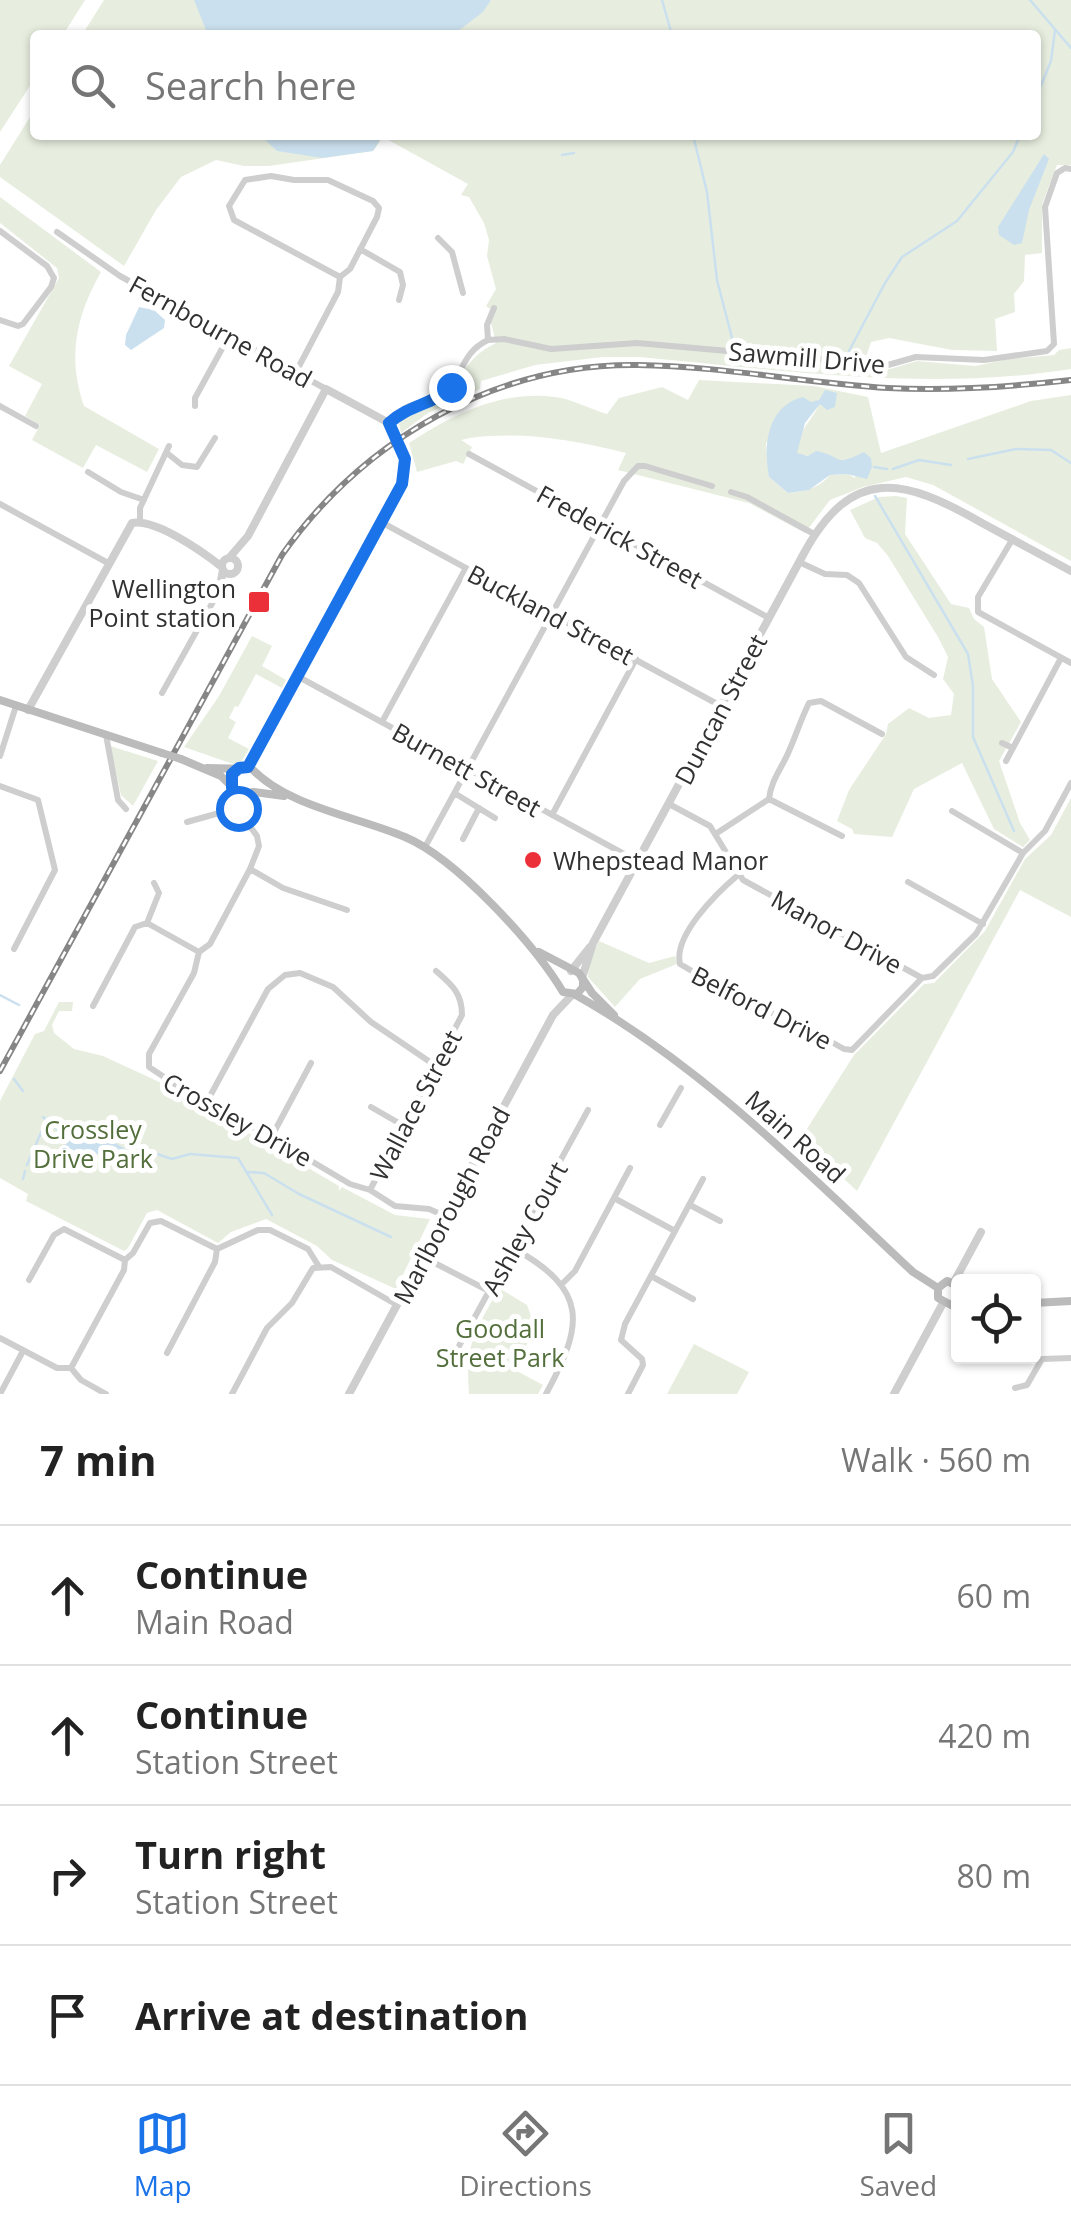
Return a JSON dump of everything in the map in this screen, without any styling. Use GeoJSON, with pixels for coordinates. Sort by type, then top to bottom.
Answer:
{"type":"FeatureCollection","features":[{"type":"Feature","properties":{"kind":"main road"},"geometry":{"type":"LineString","coordinates":[[0,700],[207,768],[248,767],[259,779],[299,799],[425,847],[535,950],[560,986],[573,995],[582,989],[583,979],[535,950]]}},
{"type":"Feature","properties":{"kind":"main road"},"geometry":{"type":"LineString","coordinates":[[207,768],[231,783],[238,794],[254,792],[299,799]]}},
{"type":"Feature","properties":{"kind":"main road"},"geometry":{"type":"LineString","coordinates":[[231,783],[236,770]]}},
{"type":"Feature","properties":{"kind":"main road"},"geometry":{"type":"LineString","coordinates":[[254,792],[259,779]]}},
{"type":"Feature","properties":{"kind":"main road"},"geometry":{"type":"LineString","coordinates":[[560,986],[560,977],[570,971]]}},
{"type":"Feature","properties":{"kind":"main road","name":"Main Road"},"geometry":{"type":"LineString","coordinates":[[583,979],[621,1022]]}},
{"type":"Feature","properties":{"kind":"main road","name":"Main Road"},"geometry":{"type":"LineString","coordinates":[[573,995],[621,1022],[738,1108],[910,1268],[938,1288]]}},
{"type":"Feature","properties":{"kind":"main road"},"geometry":{"type":"LineString","coordinates":[[951,1282],[938,1288],[938,1298],[951,1304]]}},
{"type":"Feature","properties":{"kind":"main road"},"geometry":{"type":"LineString","coordinates":[[1041,1303],[1071,1301]]}},
{"type":"Feature","properties":{"kind":"street","name":"Sawmill Drive"},"geometry":{"type":"LineString","coordinates":[[488,340],[504,339],[550,349],[637,343],[888,365],[916,357],[984,360],[1047,351],[1054,344],[1045,207],[1058,173],[1071,169]]}},
{"type":"Feature","properties":{"kind":"street"},"geometry":{"type":"LineString","coordinates":[[271,176],[328,180],[377,204],[378,215],[350,270],[340,276],[234,220],[229,206],[245,180],[271,176]]}},
{"type":"Feature","properties":{"kind":"street"},"geometry":{"type":"LineString","coordinates":[[0,231],[47,266],[54,278],[23,324],[0,320]]}},
{"type":"Feature","properties":{"kind":"street","name":"Fernbourne Road"},"geometry":{"type":"LineString","coordinates":[[57,232],[120,276],[389,423]]}},
{"type":"Feature","properties":{"kind":"street"},"geometry":{"type":"LineString","coordinates":[[438,238],[457,262],[463,294]]}},
{"type":"Feature","properties":{"kind":"street"},"geometry":{"type":"LineString","coordinates":[[360,250],[400,272],[399,300]]}},
{"type":"Feature","properties":{"kind":"street"},"geometry":{"type":"LineString","coordinates":[[296,372],[338,292],[340,276]]}},
{"type":"Feature","properties":{"kind":"street"},"geometry":{"type":"LineString","coordinates":[[248,767],[405,474],[402,449],[389,423],[407,408],[442,395],[477,345],[488,340],[488,320],[494,308]]}},
{"type":"Feature","properties":{"kind":"street"},"geometry":{"type":"LineString","coordinates":[[194,406],[230,336]]}},
{"type":"Feature","properties":{"kind":"street"},"geometry":{"type":"LineString","coordinates":[[162,693],[219,590],[227,566],[248,536],[326,389]]}},
{"type":"Feature","properties":{"kind":"street"},"geometry":{"type":"LineString","coordinates":[[0,406],[24,414],[36,426]]}},
{"type":"Feature","properties":{"kind":"street"},"geometry":{"type":"LineString","coordinates":[[28,710],[126,530],[140,521],[144,500],[168,450],[182,465],[197,467],[215,438]]}},
{"type":"Feature","properties":{"kind":"street","name":"Frederick Street"},"geometry":{"type":"LineString","coordinates":[[470,454],[769,618]]}},
{"type":"Feature","properties":{"kind":"street"},"geometry":{"type":"LineString","coordinates":[[425,847],[624,481],[638,466],[644,466],[712,486]]}},
{"type":"Feature","properties":{"kind":"street"},"geometry":{"type":"LineString","coordinates":[[88,472],[121,492],[144,500]]}},
{"type":"Feature","properties":{"kind":"street","name":"Duncan Street"},"geometry":{"type":"LineString","coordinates":[[570,971],[593,943],[814,534],[841,504],[866,491],[886,487],[919,491],[1012,540]]}},
{"type":"Feature","properties":{"kind":"street"},"geometry":{"type":"LineString","coordinates":[[731,492],[814,534]]}},
{"type":"Feature","properties":{"kind":"street"},"geometry":{"type":"LineString","coordinates":[[0,504],[108,564]]}},
{"type":"Feature","properties":{"kind":"street"},"geometry":{"type":"LineString","coordinates":[[140,521],[227,566],[239,565],[248,536]]}},
{"type":"Feature","properties":{"kind":"street","name":"Buckland Street"},"geometry":{"type":"LineString","coordinates":[[380,522],[721,706]]}},
{"type":"Feature","properties":{"kind":"street"},"geometry":{"type":"LineString","coordinates":[[1071,571],[1012,540],[978,598],[978,612],[1071,664]]}},
{"type":"Feature","properties":{"kind":"street"},"geometry":{"type":"LineString","coordinates":[[799,562],[859,583],[906,657],[934,675]]}},
{"type":"Feature","properties":{"kind":"street"},"geometry":{"type":"LineString","coordinates":[[382,722],[466,568]]}},
{"type":"Feature","properties":{"kind":"street"},"geometry":{"type":"LineString","coordinates":[[1006,761],[1062,658]]}},
{"type":"Feature","properties":{"kind":"street"},"geometry":{"type":"LineString","coordinates":[[552,815],[636,659]]}},
{"type":"Feature","properties":{"kind":"street","name":"Burnett Street"},"geometry":{"type":"LineString","coordinates":[[297,676],[637,862]]}},
{"type":"Feature","properties":{"kind":"street"},"geometry":{"type":"LineString","coordinates":[[716,834],[770,798],[773,781],[809,703],[821,701],[882,734]]}},
{"type":"Feature","properties":{"kind":"street"},"geometry":{"type":"LineString","coordinates":[[0,756],[16,706]]}},
{"type":"Feature","properties":{"kind":"street"},"geometry":{"type":"LineString","coordinates":[[106,736],[118,800],[126,808]]}},
{"type":"Feature","properties":{"kind":"street"},"geometry":{"type":"LineString","coordinates":[[1002,743],[1012,748]]}},
{"type":"Feature","properties":{"kind":"street","name":"Belford Drive"},"geometry":{"type":"LineString","coordinates":[[738,875],[702,910],[681,946],[680,964],[752,1006],[792,1020],[849,1050],[855,1049],[922,978],[933,976],[983,924],[1023,852],[1045,831],[1071,782]]}},
{"type":"Feature","properties":{"kind":"street"},"geometry":{"type":"LineString","coordinates":[[0,786],[38,800],[55,870],[14,949]]}},
{"type":"Feature","properties":{"kind":"street"},"geometry":{"type":"LineString","coordinates":[[238,794],[238,808],[257,836],[258,846],[250,869],[283,888],[347,910]]}},
{"type":"Feature","properties":{"kind":"street"},"geometry":{"type":"LineString","coordinates":[[456,794],[496,818]]}},
{"type":"Feature","properties":{"kind":"street"},"geometry":{"type":"LineString","coordinates":[[770,798],[842,836]]}},
{"type":"Feature","properties":{"kind":"street"},"geometry":{"type":"LineString","coordinates":[[669,804],[710,826],[738,875]]}},
{"type":"Feature","properties":{"kind":"street"},"geometry":{"type":"LineString","coordinates":[[187,822],[238,808]]}},
{"type":"Feature","properties":{"kind":"street"},"geometry":{"type":"LineString","coordinates":[[464,839],[479,808]]}},
{"type":"Feature","properties":{"kind":"street"},"geometry":{"type":"LineString","coordinates":[[952,811],[1023,852]]}},
{"type":"Feature","properties":{"kind":"street","name":"Crossley Drive"},"geometry":{"type":"LineString","coordinates":[[250,869],[210,944],[199,952],[194,973],[148,1061],[149,1068],[188,1093],[209,1098],[221,1111],[248,1126],[274,1134],[286,1146],[350,1184],[370,1190],[395,1206],[429,1209],[445,1216]]}},
{"type":"Feature","properties":{"kind":"street","name":"Manor Drive"},"geometry":{"type":"LineString","coordinates":[[738,875],[922,978]]}},
{"type":"Feature","properties":{"kind":"street"},"geometry":{"type":"LineString","coordinates":[[908,882],[983,924]]}},
{"type":"Feature","properties":{"kind":"street"},"geometry":{"type":"LineString","coordinates":[[147,923],[159,894],[154,883]]}},
{"type":"Feature","properties":{"kind":"street"},"geometry":{"type":"LineString","coordinates":[[93,1006],[135,927],[147,923],[199,952]]}},
{"type":"Feature","properties":{"kind":"street","name":"Duncan Street"},"geometry":{"type":"LineString","coordinates":[[583,979],[593,943]]}},
{"type":"Feature","properties":{"kind":"street","name":"Wallace Street"},"geometry":{"type":"LineString","coordinates":[[370,1190],[462,1016],[457,989],[436,971]]}},
{"type":"Feature","properties":{"kind":"street"},"geometry":{"type":"LineString","coordinates":[[209,1098],[268,989],[284,975],[300,973],[333,987],[371,1022],[436,1066]]}},
{"type":"Feature","properties":{"kind":"street","name":"Marlborough Road"},"geometry":{"type":"LineString","coordinates":[[553,1016],[560,986]]}},
{"type":"Feature","properties":{"kind":"street","name":"Marlborough Road"},"geometry":{"type":"LineString","coordinates":[[349,1394],[553,1016],[573,995]]}},
{"type":"Feature","properties":{"kind":"street"},"geometry":{"type":"LineString","coordinates":[[274,1134],[311,1063]]}},
{"type":"Feature","properties":{"kind":"street"},"geometry":{"type":"LineString","coordinates":[[660,1125],[681,1088]]}},
{"type":"Feature","properties":{"kind":"street"},"geometry":{"type":"LineString","coordinates":[[370,1107],[404,1126]]}},
{"type":"Feature","properties":{"kind":"street","name":"Ashley Court"},"geometry":{"type":"LineString","coordinates":[[459,1346],[588,1110]]}},
{"type":"Feature","properties":{"kind":"street"},"geometry":{"type":"LineString","coordinates":[[562,1284],[575,1271],[630,1168]]}},
{"type":"Feature","properties":{"kind":"street"},"geometry":{"type":"LineString","coordinates":[[628,1394],[644,1365],[621,1340],[625,1324],[703,1180]]}},
{"type":"Feature","properties":{"kind":"street"},"geometry":{"type":"LineString","coordinates":[[614,1198],[676,1231]]}},
{"type":"Feature","properties":{"kind":"street"},"geometry":{"type":"LineString","coordinates":[[690,1204],[720,1220]]}},
{"type":"Feature","properties":{"kind":"street"},"geometry":{"type":"LineString","coordinates":[[72,1368],[124,1270],[125,1260],[150,1222],[155,1220],[217,1249],[258,1230],[270,1230],[308,1249],[318,1266]]}},
{"type":"Feature","properties":{"kind":"street"},"geometry":{"type":"LineString","coordinates":[[29,1280],[54,1236],[64,1229],[125,1260]]}},
{"type":"Feature","properties":{"kind":"street"},"geometry":{"type":"LineString","coordinates":[[961,1274],[980,1232]]}},
{"type":"Feature","properties":{"kind":"street"},"geometry":{"type":"LineString","coordinates":[[513,1248],[534,1259],[562,1284],[570,1302],[574,1328],[564,1360],[546,1394]]}},
{"type":"Feature","properties":{"kind":"street"},"geometry":{"type":"LineString","coordinates":[[166,1353],[215,1262],[217,1249]]}},
{"type":"Feature","properties":{"kind":"street"},"geometry":{"type":"LineString","coordinates":[[423,1257],[489,1291]]}},
{"type":"Feature","properties":{"kind":"street"},"geometry":{"type":"LineString","coordinates":[[232,1394],[268,1328],[318,1266],[331,1267],[397,1305]]}},
{"type":"Feature","properties":{"kind":"street"},"geometry":{"type":"LineString","coordinates":[[651,1276],[693,1299]]}},
{"type":"Feature","properties":{"kind":"street"},"geometry":{"type":"LineString","coordinates":[[894,1394],[943,1303]]}},
{"type":"Feature","properties":{"kind":"street"},"geometry":{"type":"LineString","coordinates":[[0,1338],[57,1368],[72,1368]]}},
{"type":"Feature","properties":{"kind":"street"},"geometry":{"type":"LineString","coordinates":[[0,1394],[24,1350]]}},
{"type":"Feature","properties":{"kind":"street"},"geometry":{"type":"LineString","coordinates":[[1015,1388],[1028,1386],[1042,1359],[1071,1358]]}},
{"type":"Feature","properties":{"kind":"street"},"geometry":{"type":"LineString","coordinates":[[72,1368],[81,1380],[106,1394]]}},
{"type":"Feature","properties":{"kind":"green space"},"geometry":{"type":"Polygon","coordinates":[[[0,0],[85,0],[66,30],[30,30],[30,86],[0,132],[0,0]]]}},
{"type":"Feature","properties":{"kind":"green space"},"geometry":{"type":"Polygon","coordinates":[[[104,0],[1071,0],[1071,165],[1057,165],[1042,204],[1042,253],[1025,255],[1024,281],[1014,294],[1015,312],[995,319],[997,351],[952,350],[889,338],[871,342],[863,366],[890,369],[917,361],[975,366],[1054,355],[1071,348],[1071,369],[1017,376],[909,379],[603,357],[535,365],[481,381],[480,389],[428,413],[401,433],[399,424],[415,411],[448,397],[472,361],[496,343],[491,323],[495,312],[486,306],[496,289],[484,223],[469,197],[461,195],[468,184],[388,140],[1041,140],[1041,30],[85,30],[104,0]]]}},
{"type":"Feature","properties":{"kind":"green space"},"geometry":{"type":"Polygon","coordinates":[[[30,117],[30,140],[381,140],[373,151],[269,166],[216,160],[181,177],[156,210],[124,266],[0,177],[0,165],[30,117]]]}},
{"type":"Feature","properties":{"kind":"green space"},"geometry":{"type":"Polygon","coordinates":[[[0,197],[101,272],[80,321],[75,354],[79,388],[84,406],[159,449],[147,472],[96,445],[83,468],[32,440],[40,425],[25,416],[42,384],[9,366],[59,278],[57,268],[0,223],[0,197]]]}},
{"type":"Feature","properties":{"kind":"green space"},"geometry":{"type":"Polygon","coordinates":[[[699,380],[814,386],[868,397],[881,453],[1031,401],[1071,395],[1071,561],[933,485],[906,477],[830,500],[805,533],[749,503],[618,470],[626,453],[606,448],[529,436],[470,438],[461,440],[472,447],[463,464],[456,461],[417,472],[409,443],[460,414],[515,397],[561,398],[607,414],[619,398],[662,387],[688,400],[699,380]],[[820,400],[766,443],[769,477],[788,493],[811,488],[830,475],[848,474],[855,478],[857,456],[848,462],[797,454],[800,437],[820,400]]]}},
{"type":"Feature","properties":{"kind":"green space"},"geometry":{"type":"Polygon","coordinates":[[[879,497],[907,498],[905,534],[951,604],[969,608],[984,627],[992,679],[1021,722],[999,761],[1020,823],[1030,840],[1023,847],[994,829],[962,763],[914,789],[892,837],[854,834],[837,821],[849,790],[886,734],[888,724],[909,708],[929,718],[951,715],[954,694],[943,679],[948,657],[888,556],[877,543],[865,538],[850,510],[879,497]]]}},
{"type":"Feature","properties":{"kind":"green space"},"geometry":{"type":"Polygon","coordinates":[[[252,636],[272,646],[262,666],[286,680],[282,688],[256,674],[238,707],[235,706],[229,718],[236,722],[228,738],[249,749],[241,762],[233,764],[184,747],[219,696],[252,636]]]}},
{"type":"Feature","properties":{"kind":"green space"},"geometry":{"type":"Polygon","coordinates":[[[110,746],[158,761],[133,806],[121,795],[110,746]]]}},
{"type":"Feature","properties":{"kind":"green space"},"geometry":{"type":"Polygon","coordinates":[[[1071,798],[1071,917],[1020,890],[857,1191],[797,1135],[803,1135],[854,1055],[924,984],[934,983],[985,931],[1025,859],[1051,835],[1071,798]]]}},
{"type":"Feature","properties":{"kind":"green space"},"geometry":{"type":"Polygon","coordinates":[[[599,941],[649,963],[675,956],[677,964],[640,979],[615,1007],[588,977],[589,961],[599,941]]]}},
{"type":"Feature","properties":{"kind":"green space","name":"Crossley Drive Park"},"geometry":{"type":"Polygon","coordinates":[[[59,1002],[73,1002],[72,1011],[59,1011],[52,1025],[54,1033],[74,1049],[103,1056],[168,1086],[339,1186],[339,1191],[342,1187],[395,1215],[430,1219],[396,1289],[332,1260],[317,1246],[266,1219],[231,1232],[218,1243],[157,1210],[147,1213],[124,1251],[26,1201],[28,1194],[0,1178],[0,1101],[35,1034],[44,1031],[59,1002]]]}},
{"type":"Feature","properties":{"kind":"green space","name":"Goodall Street Park"},"geometry":{"type":"Polygon","coordinates":[[[499,1288],[527,1305],[535,1327],[515,1370],[543,1385],[538,1394],[469,1394],[473,1338],[499,1288]]]}},
{"type":"Feature","properties":{"kind":"green space"},"geometry":{"type":"Polygon","coordinates":[[[694,1344],[749,1372],[737,1394],[667,1394],[694,1344]]]}},
{"type":"Feature","properties":{"kind":"water"},"geometry":{"type":"Polygon","coordinates":[[[194,0],[491,0],[483,12],[460,30],[206,30],[194,0]]]}},
{"type":"Feature","properties":{"kind":"water"},"geometry":{"type":"Polygon","coordinates":[[[265,140],[380,140],[373,151],[322,158],[277,151],[265,140]]]}},
{"type":"Feature","properties":{"kind":"water"},"geometry":{"type":"Polygon","coordinates":[[[1044,154],[1049,159],[1029,210],[1022,243],[1014,245],[999,235],[998,227],[1044,154]]]}},
{"type":"Feature","properties":{"kind":"water"},"geometry":{"type":"Polygon","coordinates":[[[139,307],[154,310],[165,320],[164,328],[131,350],[125,345],[126,335],[139,307]]]}},
{"type":"Feature","properties":{"kind":"water"},"geometry":{"type":"Polygon","coordinates":[[[825,390],[837,393],[835,407],[827,410],[820,404],[805,423],[797,453],[808,456],[816,451],[842,460],[864,452],[871,458],[872,467],[867,479],[830,475],[809,490],[788,493],[769,477],[770,428],[791,402],[803,397],[811,402],[819,400],[825,390]]]}},
{"type":"Feature","properties":{"kind":"water"},"geometry":{"type":"Polygon","coordinates":[[[76,1136],[107,1138],[145,1161],[130,1169],[114,1165],[98,1154],[65,1160],[62,1147],[76,1136]]]}},
{"type":"Feature","properties":{"kind":"waterway"},"geometry":{"type":"LineString","coordinates":[[662,0],[671,30]]}},
{"type":"Feature","properties":{"kind":"waterway"},"geometry":{"type":"LineString","coordinates":[[1030,0],[1071,48]]}},
{"type":"Feature","properties":{"kind":"waterway"},"geometry":{"type":"LineString","coordinates":[[1041,86],[1051,61],[1055,30]]}},
{"type":"Feature","properties":{"kind":"waterway"},"geometry":{"type":"LineString","coordinates":[[694,140],[707,192],[717,280],[732,338]]}},
{"type":"Feature","properties":{"kind":"waterway"},"geometry":{"type":"LineString","coordinates":[[849,351],[902,257],[957,221],[1013,152],[1018,140]]}},
{"type":"Feature","properties":{"kind":"waterway"},"geometry":{"type":"LineString","coordinates":[[562,155],[574,153]]}},
{"type":"Feature","properties":{"kind":"waterway"},"geometry":{"type":"LineString","coordinates":[[968,459],[1016,449],[1051,450],[1071,463]]}},
{"type":"Feature","properties":{"kind":"waterway"},"geometry":{"type":"LineString","coordinates":[[893,469],[919,460],[951,465]]}},
{"type":"Feature","properties":{"kind":"waterway"},"geometry":{"type":"LineString","coordinates":[[874,467],[887,469]]}},
{"type":"Feature","properties":{"kind":"waterway"},"geometry":{"type":"LineString","coordinates":[[875,496],[968,654],[973,686],[973,737],[1014,831]]}},
{"type":"Feature","properties":{"kind":"waterway"},"geometry":{"type":"LineString","coordinates":[[0,995],[19,1005]]}},
{"type":"Feature","properties":{"kind":"waterway"},"geometry":{"type":"LineString","coordinates":[[14,1079],[23,1091]]}},
{"type":"Feature","properties":{"kind":"waterway"},"geometry":{"type":"LineString","coordinates":[[43,1117],[71,1141]]}},
{"type":"Feature","properties":{"kind":"waterway"},"geometry":{"type":"LineString","coordinates":[[27,1165],[46,1121]]}},
{"type":"Feature","properties":{"kind":"waterway"},"geometry":{"type":"LineString","coordinates":[[144,1157],[157,1154],[172,1159],[190,1154],[238,1158],[272,1215]]}},
{"type":"Feature","properties":{"kind":"waterway"},"geometry":{"type":"LineString","coordinates":[[23,1179],[25,1171]]}},
{"type":"Feature","properties":{"kind":"waterway"},"geometry":{"type":"LineString","coordinates":[[248,1172],[264,1173],[299,1194],[391,1237]]}},
{"type":"Feature","properties":{"kind":"railway"},"geometry":{"type":"LineString","coordinates":[[0,1071],[282,555],[315,514],[393,444],[437,416],[484,394],[533,378],[585,368],[669,366],[911,389],[1071,380]]}},
{"type":"Feature","properties":{"kind":"place","name":"Wellington Point station"},"geometry":{"type":"Point","coordinates":[259,602]}},
{"type":"Feature","properties":{"kind":"place","name":"Whepstead Manor"},"geometry":{"type":"Point","coordinates":[533,860]}},
{"type":"Feature","properties":{"kind":"route"},"geometry":{"type":"LineString","coordinates":[[238,808],[232,774],[248,767],[402,484],[405,459],[389,423],[407,408],[434,400],[451,387]]}}]}
